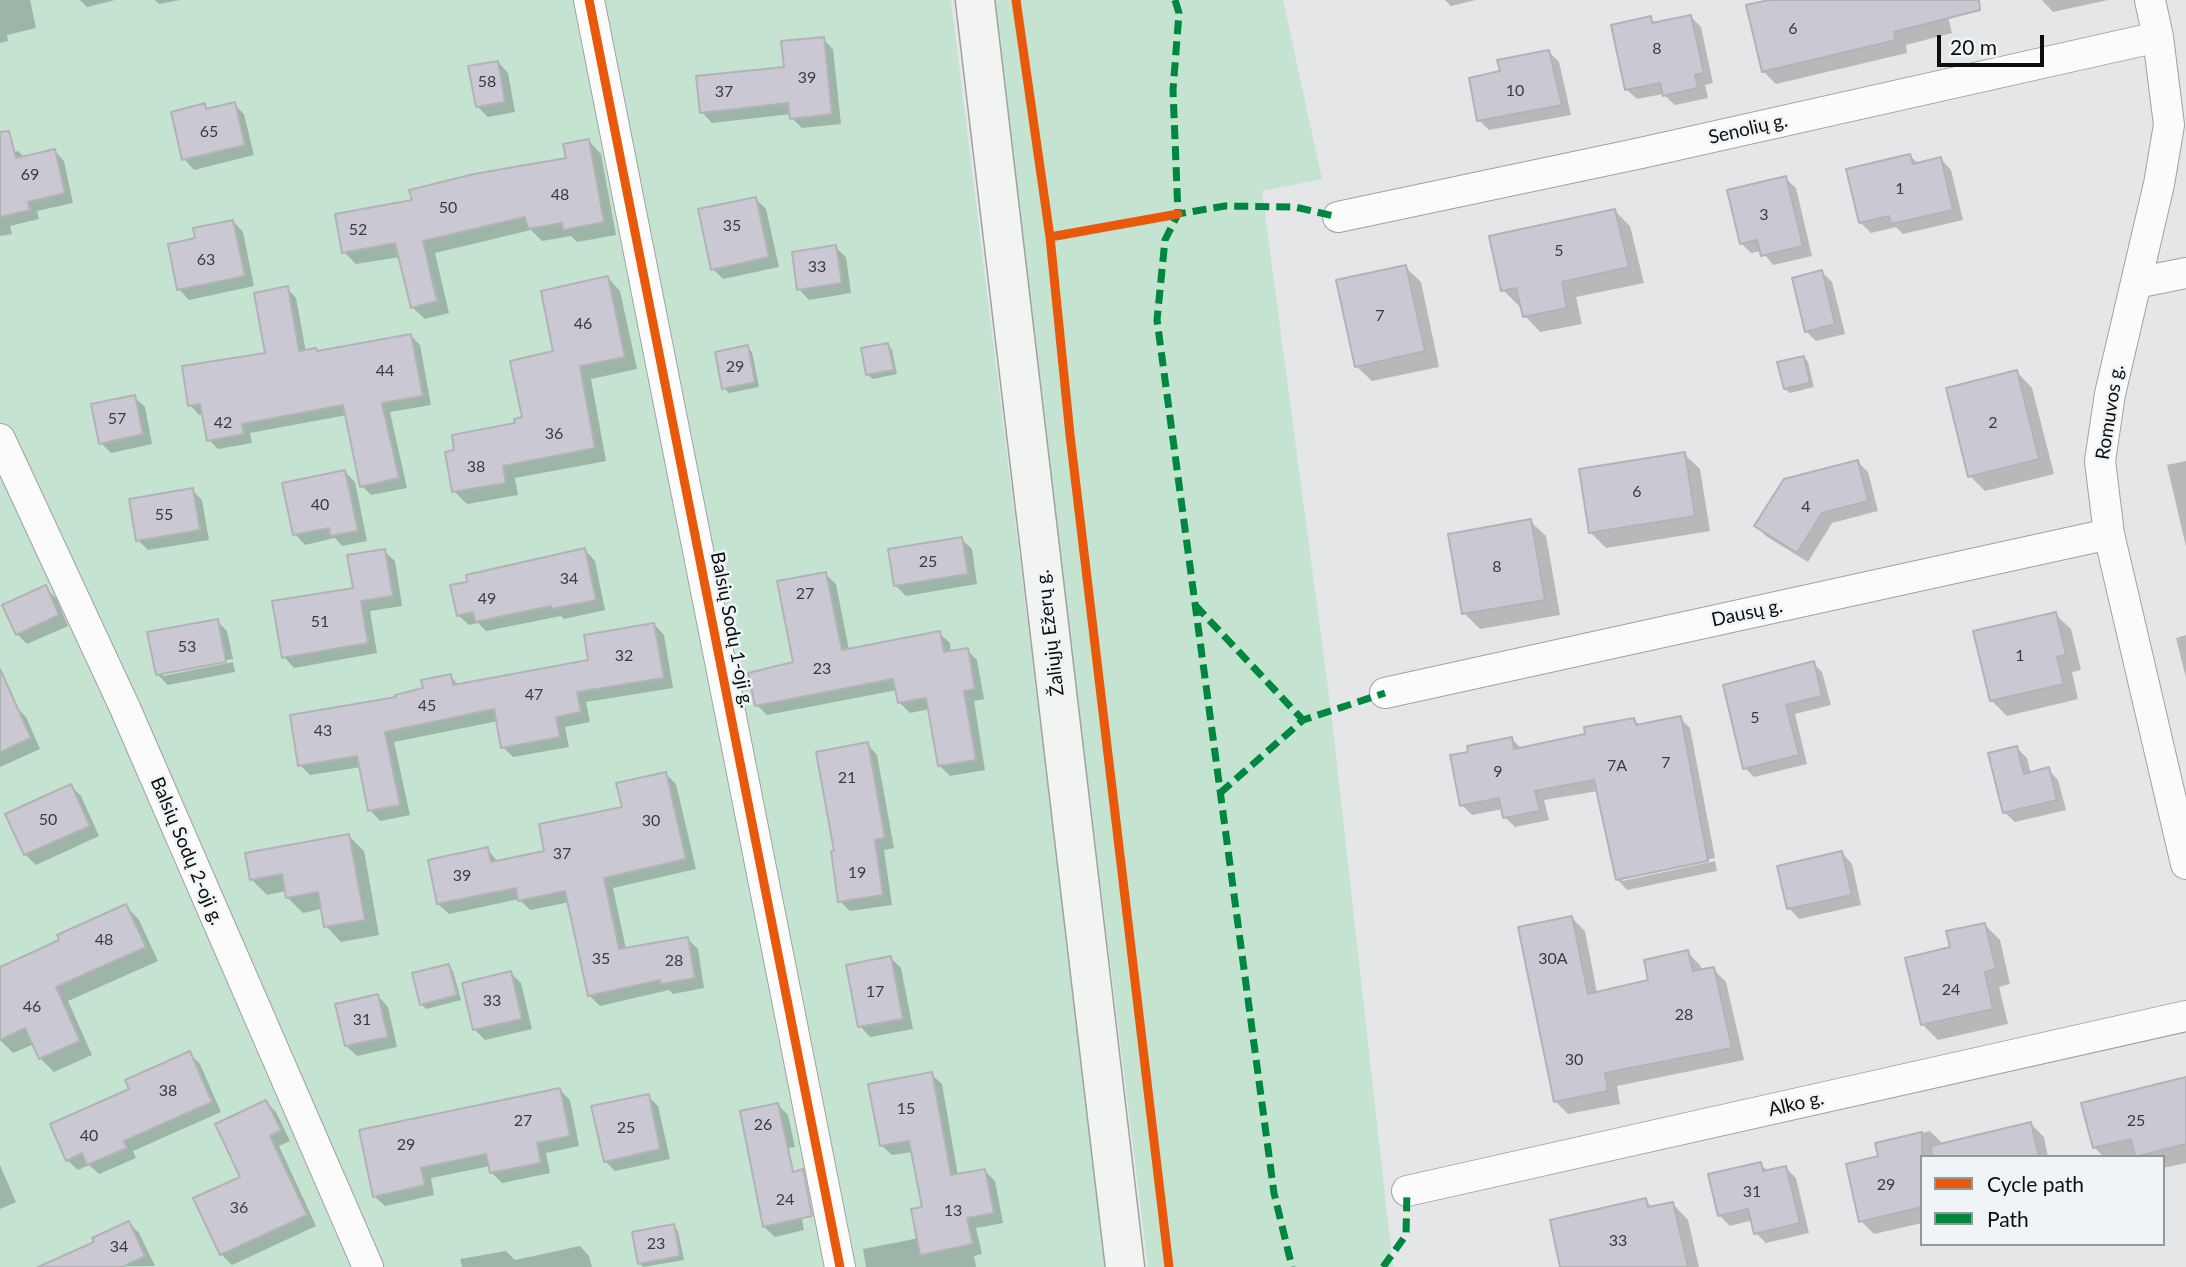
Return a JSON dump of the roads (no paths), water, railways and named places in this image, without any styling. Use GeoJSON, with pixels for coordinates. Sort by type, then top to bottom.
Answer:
{"type":"FeatureCollection","features":[{"type":"Feature","properties":{"kind":"main road","name":"Žaliųjų Ežerų g."},"geometry":{"type":"LineString","coordinates":[[975,0],[1125,1267]]}},
{"type":"Feature","properties":{"kind":"street","name":"Balsių Sodų 1-oji g."},"geometry":{"type":"LineString","coordinates":[[589,0],[840,1267]]}},
{"type":"Feature","properties":{"kind":"street","name":"Romuvos g."},"geometry":{"type":"LineString","coordinates":[[2150,0],[2158,37],[2169,125],[2159,184],[2110,394],[2100,461],[2109,534],[2186,864]]}},
{"type":"Feature","properties":{"kind":"street","name":"Senolių g."},"geometry":{"type":"LineString","coordinates":[[1338,217],[1641,153],[2158,37]]}},
{"type":"Feature","properties":{"kind":"street"},"geometry":{"type":"LineString","coordinates":[[2136,283],[2186,273]]}},
{"type":"Feature","properties":{"kind":"street","name":"Balsių Sodų 2-oji g."},"geometry":{"type":"LineString","coordinates":[[0,439],[125,708],[368,1267]]}},
{"type":"Feature","properties":{"kind":"street","name":"Dausų g."},"geometry":{"type":"LineString","coordinates":[[1385,693],[2109,534]]}},
{"type":"Feature","properties":{"kind":"street","name":"Alko g."},"geometry":{"type":"LineString","coordinates":[[1407,1191],[2186,1016]]}}]}
